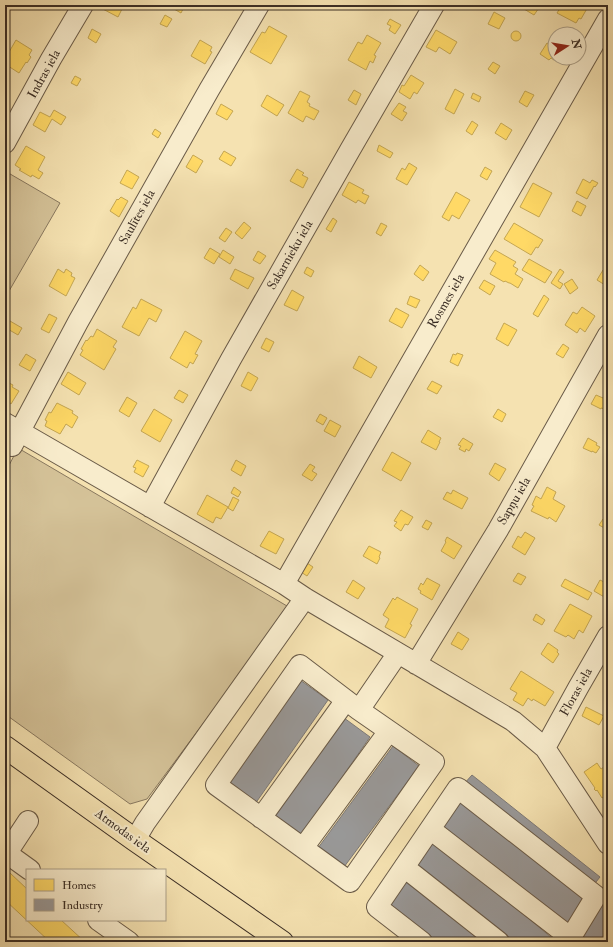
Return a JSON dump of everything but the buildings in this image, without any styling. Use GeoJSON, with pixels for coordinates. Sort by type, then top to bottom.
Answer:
{"type":"FeatureCollection","features":[{"type":"Feature","properties":{"kind":"main road","name":"Atmodas iela"},"geometry":{"type":"LineString","coordinates":[[5,746],[135,840],[282,942]]}},
{"type":"Feature","properties":{"kind":"street","name":"Indras iela"},"geometry":{"type":"LineString","coordinates":[[5,143],[83,5]]}},
{"type":"Feature","properties":{"kind":"street","name":"Saulītes iela"},"geometry":{"type":"LineString","coordinates":[[12,433],[100,283],[205,96],[259,5]]}},
{"type":"Feature","properties":{"kind":"street","name":"Sakarnieku iela"},"geometry":{"type":"LineString","coordinates":[[150,507],[231,359],[434,5]]}},
{"type":"Feature","properties":{"kind":"street","name":"Rosmes iela"},"geometry":{"type":"LineString","coordinates":[[284,584],[608,19]]}},
{"type":"Feature","properties":{"kind":"street","name":"Sapņu iela"},"geometry":{"type":"LineString","coordinates":[[416,664],[602,361],[608,334]]}},
{"type":"Feature","properties":{"kind":"street"},"geometry":{"type":"LineString","coordinates":[[12,433],[150,507],[284,584],[398,654],[513,721],[545,748],[608,844]]}},
{"type":"Feature","properties":{"kind":"street"},"geometry":{"type":"LineString","coordinates":[[135,840],[145,823],[305,598]]}},
{"type":"Feature","properties":{"kind":"street","name":"Floras iela"},"geometry":{"type":"LineString","coordinates":[[545,748],[608,636]]}},
{"type":"Feature","properties":{"kind":"street"},"geometry":{"type":"LineString","coordinates":[[261,818],[352,705],[398,654]]}},
{"type":"Feature","properties":{"kind":"street"},"geometry":{"type":"LineString","coordinates":[[300,665],[389,731],[434,762],[350,882],[216,785],[300,665]]}},
{"type":"Feature","properties":{"kind":"street"},"geometry":{"type":"LineString","coordinates":[[303,848],[389,731]]}},
{"type":"Feature","properties":{"kind":"street"},"geometry":{"type":"LineString","coordinates":[[422,942],[376,907],[458,788],[596,896],[570,940],[430,829]]}},
{"type":"Feature","properties":{"kind":"street"},"geometry":{"type":"LineString","coordinates":[[28,821],[6,854],[28,869]]}},
{"type":"Feature","properties":{"kind":"street"},"geometry":{"type":"LineString","coordinates":[[404,867],[499,942]]}},
{"type":"Feature","properties":{"kind":"street"},"geometry":{"type":"LineString","coordinates":[[99,921],[129,942]]}},
{"type":"Feature","properties":{"kind":"shaded area"},"geometry":{"type":"Polygon","coordinates":[[[5,171],[60,203],[5,298],[5,171]]]}},
{"type":"Feature","properties":{"kind":"shaded area"},"geometry":{"type":"Polygon","coordinates":[[[18,448],[287,606],[257,651],[147,799],[130,804],[5,714],[5,473],[18,448]]]}}]}
